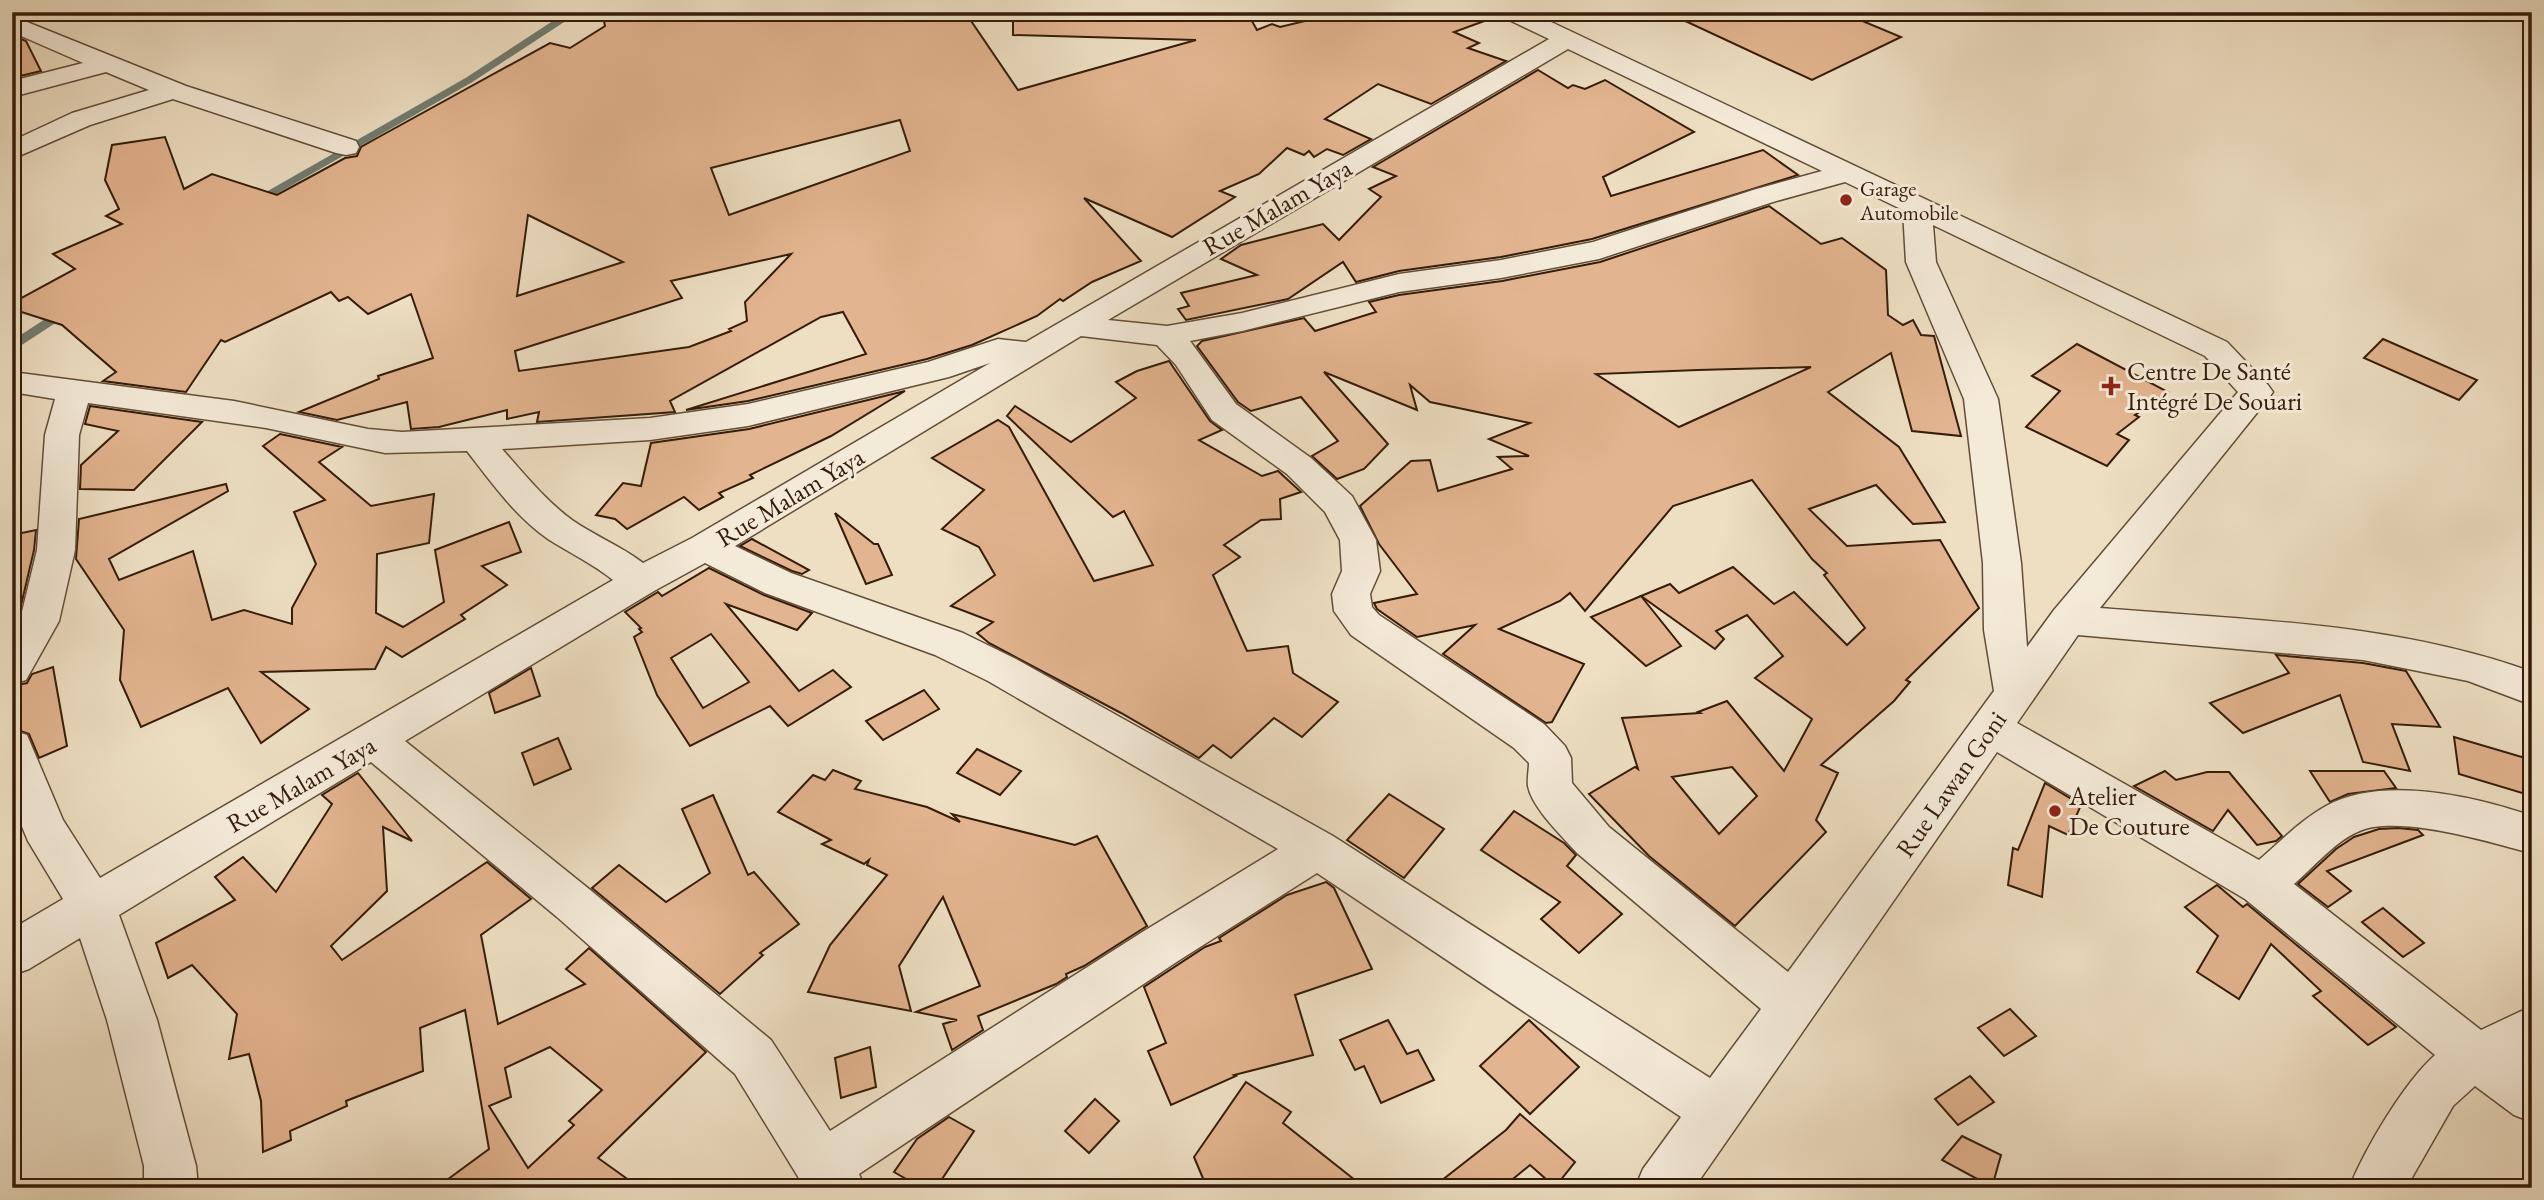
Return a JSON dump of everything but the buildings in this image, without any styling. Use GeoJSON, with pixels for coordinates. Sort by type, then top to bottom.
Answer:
{"type":"FeatureCollection","features":[{"type":"Feature","properties":{"kind":"street"},"geometry":{"type":"LineString","coordinates":[[1511,12],[1917,206],[1921,262],[1981,399],[2002,563],[2003,711],[2261,885],[2477,1058],[2532,1097]]}},
{"type":"Feature","properties":{"kind":"street"},"geometry":{"type":"LineString","coordinates":[[12,23],[171,91],[346,147]]}},
{"type":"Feature","properties":{"kind":"street","name":"Rue Malam Yaya"},"geometry":{"type":"LineString","coordinates":[[12,954],[641,582],[705,547],[1035,349],[1567,39]]}},
{"type":"Feature","properties":{"kind":"street"},"geometry":{"type":"LineString","coordinates":[[12,89],[105,65]]}},
{"type":"Feature","properties":{"kind":"street"},"geometry":{"type":"LineString","coordinates":[[12,151],[80,119],[171,91]]}},
{"type":"Feature","properties":{"kind":"street"},"geometry":{"type":"LineString","coordinates":[[1075,326],[1167,336],[1242,322],[1399,283],[1501,269],[1600,250],[1763,196],[1847,173]]}},
{"type":"Feature","properties":{"kind":"street","name":"Rue Lawan Goni"},"geometry":{"type":"LineString","coordinates":[[1662,1188],[2068,620],[2256,392],[2216,349],[1917,206]]}},
{"type":"Feature","properties":{"kind":"street"},"geometry":{"type":"LineString","coordinates":[[1167,336],[1188,358],[1224,412],[1299,466],[1339,505],[1358,540],[1361,571],[1351,594],[1353,611],[1364,625],[1529,736],[1550,758],[1550,787],[1568,813],[1593,840],[1793,1006]]}},
{"type":"Feature","properties":{"kind":"street"},"geometry":{"type":"LineString","coordinates":[[12,382],[163,400],[270,417],[373,443],[650,429],[748,415],[937,370],[998,349],[1035,349]]}},
{"type":"Feature","properties":{"kind":"street"},"geometry":{"type":"LineString","coordinates":[[12,669],[39,621],[56,550],[62,435],[74,391]]}},
{"type":"Feature","properties":{"kind":"street"},"geometry":{"type":"LineString","coordinates":[[476,439],[520,494],[560,529],[608,556],[641,582]]}},
{"type":"Feature","properties":{"kind":"street"},"geometry":{"type":"LineString","coordinates":[[705,547],[778,583],[948,644],[1002,670],[1317,849],[1718,1112]]}},
{"type":"Feature","properties":{"kind":"street"},"geometry":{"type":"LineString","coordinates":[[2068,620],[2364,645],[2473,667],[2532,689]]}},
{"type":"Feature","properties":{"kind":"street"},"geometry":{"type":"LineString","coordinates":[[375,741],[573,903],[753,1056],[830,1177],[1161,946],[1317,849]]}},
{"type":"Feature","properties":{"kind":"street"},"geometry":{"type":"LineString","coordinates":[[12,747],[44,828],[93,907],[132,1020],[170,1166],[171,1188]]}},
{"type":"Feature","properties":{"kind":"street"},"geometry":{"type":"LineString","coordinates":[[2261,885],[2289,864],[2321,833],[2355,813],[2397,809],[2458,816],[2523,832]]}},
{"type":"Feature","properties":{"kind":"street"},"geometry":{"type":"LineString","coordinates":[[2376,1188],[2435,1089],[2454,1070],[2532,1029]]}},
{"type":"Feature","properties":{"kind":"waterway"},"geometry":{"type":"LineString","coordinates":[[259,200],[469,80],[573,12]]}},
{"type":"Feature","properties":{"kind":"waterway"},"geometry":{"type":"LineString","coordinates":[[12,346],[61,314]]}},
{"type":"Feature","properties":{"kind":"place","name":"Garage Automobile"},"geometry":{"type":"Point","coordinates":[1846,200]}},
{"type":"Feature","properties":{"kind":"place","name":"Centre De Santé Intégré De Souari"},"geometry":{"type":"Point","coordinates":[2111,386]}},
{"type":"Feature","properties":{"kind":"place","name":"Atelier De Couture"},"geometry":{"type":"Point","coordinates":[2055,811]}}]}
